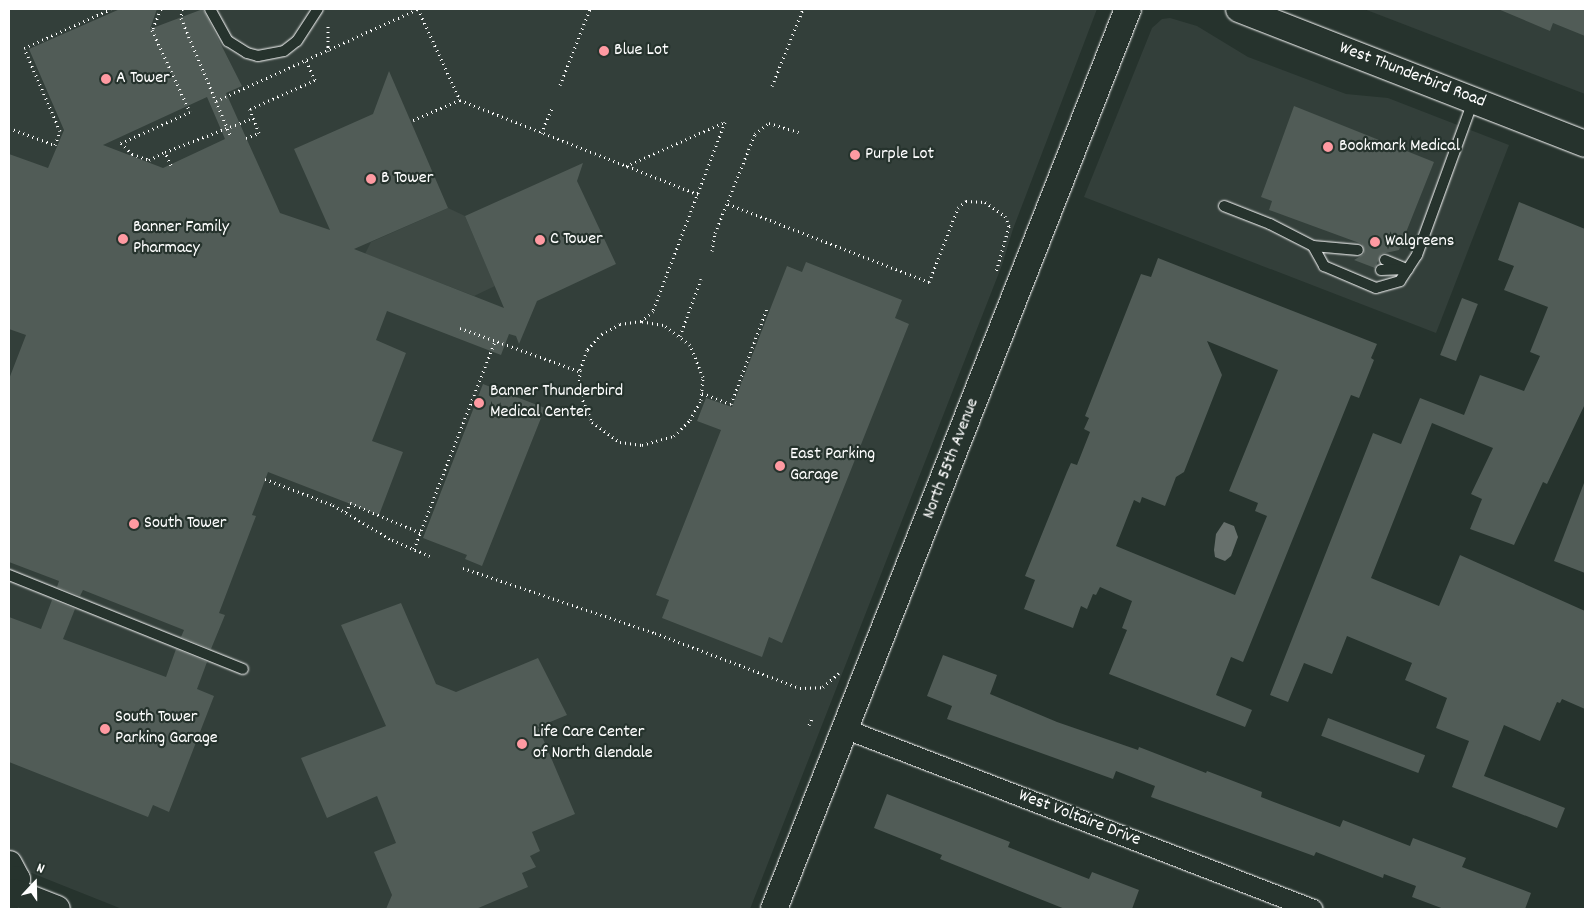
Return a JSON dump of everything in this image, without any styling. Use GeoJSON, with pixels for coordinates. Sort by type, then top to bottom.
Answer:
{"type":"FeatureCollection","features":[{"type":"Feature","properties":{"kind":"street","name":"North 55th Avenue"},"geometry":{"type":"LineString","coordinates":[[774,909],[1128,9]]}},
{"type":"Feature","properties":{"kind":"street","name":"West Thunderbird Road"},"geometry":{"type":"LineString","coordinates":[[1238,9],[1585,144]]}},
{"type":"Feature","properties":{"kind":"street","name":"West Voltaire Drive"},"geometry":{"type":"LineString","coordinates":[[846,729],[1313,909]]}},
{"type":"Feature","properties":{"kind":"street"},"geometry":{"type":"LineString","coordinates":[[9,864],[16,879],[11,896],[57,909]]}},
{"type":"Feature","properties":{"kind":"lane"},"geometry":{"type":"LineString","coordinates":[[210,9],[228,40],[242,51],[258,56],[284,51],[297,41],[318,9]]}},
{"type":"Feature","properties":{"kind":"lane"},"geometry":{"type":"LineString","coordinates":[[1313,246],[1324,266],[1376,288],[1400,281],[1416,255],[1473,100]]}},
{"type":"Feature","properties":{"kind":"lane"},"geometry":{"type":"LineString","coordinates":[[1224,206],[1279,229],[1313,246],[1353,253]]}},
{"type":"Feature","properties":{"kind":"lane"},"geometry":{"type":"LineString","coordinates":[[1383,265],[1408,269]]}},
{"type":"Feature","properties":{"kind":"lane"},"geometry":{"type":"LineString","coordinates":[[9,576],[243,669]]}},
{"type":"Feature","properties":{"kind":"path"},"geometry":{"type":"LineString","coordinates":[[9,128],[55,145],[60,131],[24,48],[111,9]]}},
{"type":"Feature","properties":{"kind":"path"},"geometry":{"type":"LineString","coordinates":[[161,9],[152,30],[190,112],[121,143],[132,154],[149,160],[253,118]]}},
{"type":"Feature","properties":{"kind":"path"},"geometry":{"type":"LineString","coordinates":[[182,9],[181,18],[231,137]]}},
{"type":"Feature","properties":{"kind":"path"},"geometry":{"type":"LineString","coordinates":[[216,101],[328,51],[364,31],[418,9],[460,100],[698,194]]}},
{"type":"Feature","properties":{"kind":"path"},"geometry":{"type":"LineString","coordinates":[[560,85],[590,9]]}},
{"type":"Feature","properties":{"kind":"path"},"geometry":{"type":"LineString","coordinates":[[772,86],[803,9]]}},
{"type":"Feature","properties":{"kind":"path"},"geometry":{"type":"LineString","coordinates":[[328,51],[328,26],[331,18]]}},
{"type":"Feature","properties":{"kind":"path"},"geometry":{"type":"LineString","coordinates":[[246,138],[259,133],[250,109],[315,80],[306,61]]}},
{"type":"Feature","properties":{"kind":"path"},"geometry":{"type":"LineString","coordinates":[[413,120],[460,100]]}},
{"type":"Feature","properties":{"kind":"path"},"geometry":{"type":"LineString","coordinates":[[542,133],[552,108]]}},
{"type":"Feature","properties":{"kind":"path"},"geometry":{"type":"LineString","coordinates":[[626,166],[726,122],[652,311],[641,321]]}},
{"type":"Feature","properties":{"kind":"path"},"geometry":{"type":"LineString","coordinates":[[712,251],[715,233],[751,142],[761,127],[776,124],[799,132]]}},
{"type":"Feature","properties":{"kind":"path"},"geometry":{"type":"LineString","coordinates":[[166,152],[171,164]]}},
{"type":"Feature","properties":{"kind":"path"},"geometry":{"type":"LineString","coordinates":[[728,204],[929,282],[958,208],[966,200],[985,202],[1005,216],[1009,226],[996,274]]}},
{"type":"Feature","properties":{"kind":"path"},"geometry":{"type":"LineString","coordinates":[[680,336],[701,279]]}},
{"type":"Feature","properties":{"kind":"path"},"geometry":{"type":"LineString","coordinates":[[702,393],[731,404],[767,308]]}},
{"type":"Feature","properties":{"kind":"path"},"geometry":{"type":"LineString","coordinates":[[641,321],[663,325],[680,336],[690,345],[700,365],[702,393],[690,420],[674,436],[653,444],[631,444],[609,437],[592,422],[580,397],[579,372],[587,350],[602,334],[620,324],[641,321]]}},
{"type":"Feature","properties":{"kind":"path"},"geometry":{"type":"LineString","coordinates":[[460,328],[579,372]]}},
{"type":"Feature","properties":{"kind":"path"},"geometry":{"type":"LineString","coordinates":[[414,549],[495,341]]}},
{"type":"Feature","properties":{"kind":"path"},"geometry":{"type":"LineString","coordinates":[[265,479],[346,512],[392,540],[430,556]]}},
{"type":"Feature","properties":{"kind":"path"},"geometry":{"type":"LineString","coordinates":[[346,512],[350,503],[421,532]]}},
{"type":"Feature","properties":{"kind":"path"},"geometry":{"type":"LineString","coordinates":[[463,568],[655,632],[800,688],[823,687],[842,668]]}},
{"type":"Feature","properties":{"kind":"path"},"geometry":{"type":"LineString","coordinates":[[809,725],[812,718]]}},
{"type":"Feature","properties":{"kind":"shaded area","name":"Banner Thunderbird Medical Center"},"geometry":{"type":"Polygon","coordinates":[[[9,9],[1097,9],[1013,229],[1002,265],[750,909],[122,909],[9,864],[9,9]]]}},
{"type":"Feature","properties":{"kind":"shaded area"},"geometry":{"type":"Polygon","coordinates":[[[1364,9],[1585,9],[1585,94],[1364,9]]]}},
{"type":"Feature","properties":{"kind":"shaded area"},"geometry":{"type":"Polygon","coordinates":[[[1170,18],[1197,26],[1248,57],[1346,94],[1388,98],[1509,145],[1436,333],[1084,197],[1152,28],[1162,19],[1170,18]]]}},
{"type":"Feature","properties":{"kind":"shaded area"},"geometry":{"type":"Polygon","coordinates":[[[448,208],[465,216],[495,286],[474,296],[365,254],[371,242],[448,208]]]}},
{"type":"Feature","properties":{"kind":"shaded area"},"geometry":{"type":"Polygon","coordinates":[[[1224,522],[1234,526],[1238,537],[1231,556],[1225,561],[1215,557],[1214,550],[1216,534],[1224,522]]]}},
{"type":"Feature","properties":{"kind":"building"},"geometry":{"type":"Polygon","coordinates":[[[120,9],[157,9],[150,29],[203,9],[242,86],[226,93],[280,213],[330,230],[294,149],[373,114],[389,71],[448,208],[354,249],[504,308],[465,216],[583,163],[577,181],[616,264],[537,301],[519,344],[516,336],[509,334],[501,355],[387,311],[376,340],[406,353],[372,441],[403,452],[379,515],[268,472],[252,515],[256,516],[219,613],[225,615],[211,649],[181,637],[184,630],[83,590],[80,596],[57,587],[59,581],[9,562],[9,379],[26,335],[9,329],[9,154],[48,168],[64,130],[29,49],[120,9]],[[207,97],[103,145],[163,168],[225,139],[207,97]]]}},
{"type":"Feature","properties":{"kind":"building"},"geometry":{"type":"Polygon","coordinates":[[[1498,9],[1585,9],[1585,36],[1553,23],[1550,31],[1498,9]]]}},
{"type":"Feature","properties":{"kind":"building","name":"Walgreens"},"geometry":{"type":"Polygon","coordinates":[[[1294,106],[1434,162],[1399,250],[1381,254],[1375,268],[1354,260],[1364,254],[1362,244],[1269,210],[1272,201],[1261,197],[1294,106]]]}},
{"type":"Feature","properties":{"kind":"building"},"geometry":{"type":"Polygon","coordinates":[[[1519,202],[1585,229],[1585,404],[1547,484],[1543,482],[1514,545],[1470,529],[1482,499],[1471,494],[1493,448],[1432,423],[1371,578],[1439,606],[1460,555],[1585,611],[1585,709],[1562,699],[1560,703],[1557,702],[1540,741],[1504,725],[1484,776],[1565,808],[1557,828],[1452,787],[1469,741],[1436,728],[1447,698],[1405,680],[1412,663],[1347,636],[1332,674],[1304,663],[1288,702],[1270,695],[1373,433],[1401,444],[1420,398],[1464,415],[1480,375],[1524,391],[1540,356],[1530,352],[1548,307],[1504,290],[1514,266],[1498,260],[1519,202]]]}},
{"type":"Feature","properties":{"kind":"building"},"geometry":{"type":"Polygon","coordinates":[[[1158,258],[1377,344],[1371,358],[1374,360],[1359,398],[1351,395],[1243,662],[1231,657],[1216,695],[1252,710],[1245,727],[1109,674],[1127,630],[1122,628],[1132,601],[1100,587],[1096,595],[1093,594],[1087,609],[1081,606],[1073,628],[1024,609],[1035,580],[1025,576],[1071,463],[1077,465],[1090,432],[1084,429],[1089,418],[1085,416],[1141,274],[1151,277],[1158,258]],[[1207,341],[1222,375],[1184,472],[1176,477],[1165,506],[1142,497],[1140,503],[1134,500],[1116,546],[1235,595],[1267,516],[1255,511],[1258,503],[1229,491],[1278,370],[1207,341]]]}},
{"type":"Feature","properties":{"kind":"building","name":"East Parking Garage"},"geometry":{"type":"Polygon","coordinates":[[[806,262],[902,300],[895,318],[909,324],[782,643],[769,637],[762,657],[662,618],[669,600],[656,595],[721,430],[697,421],[706,398],[732,407],[787,266],[802,272],[806,262]]]}},
{"type":"Feature","properties":{"kind":"building"},"geometry":{"type":"Polygon","coordinates":[[[1462,298],[1478,304],[1456,361],[1440,355],[1462,298]]]}},
{"type":"Feature","properties":{"kind":"building"},"geometry":{"type":"Polygon","coordinates":[[[483,384],[545,408],[482,566],[465,559],[467,555],[423,538],[483,384]]]}},
{"type":"Feature","properties":{"kind":"building"},"geometry":{"type":"Polygon","coordinates":[[[1585,483],[1585,573],[1554,561],[1585,483]]]}},
{"type":"Feature","properties":{"kind":"building","name":"South Tower Parking Garage"},"geometry":{"type":"Polygon","coordinates":[[[52,600],[75,609],[63,639],[166,677],[176,649],[207,662],[197,689],[214,696],[169,812],[153,805],[148,817],[9,762],[9,617],[41,629],[52,600]]]}},
{"type":"Feature","properties":{"kind":"building"},"geometry":{"type":"Polygon","coordinates":[[[401,603],[436,684],[456,692],[538,658],[567,715],[538,727],[575,814],[532,832],[540,851],[530,856],[536,867],[522,873],[528,887],[476,909],[386,909],[392,895],[374,852],[396,843],[377,796],[327,818],[301,758],[386,726],[341,625],[401,603]]]}},
{"type":"Feature","properties":{"kind":"building"},"geometry":{"type":"Polygon","coordinates":[[[943,655],[997,675],[990,694],[1057,722],[1138,750],[1139,747],[1206,773],[1207,771],[1262,792],[1261,797],[1340,827],[1343,820],[1410,846],[1413,838],[1466,858],[1462,867],[1531,893],[1525,909],[1444,909],[1412,897],[1416,886],[1384,874],[1383,878],[1316,852],[1314,856],[1151,797],[1155,786],[1116,771],[1113,779],[947,719],[952,706],[927,696],[943,655]]]}},
{"type":"Feature","properties":{"kind":"building"},"geometry":{"type":"Polygon","coordinates":[[[1328,718],[1425,755],[1418,773],[1321,736],[1328,718]]]}},
{"type":"Feature","properties":{"kind":"building"},"geometry":{"type":"Polygon","coordinates":[[[887,794],[1010,842],[1008,847],[1089,879],[1092,872],[1139,890],[1132,909],[1065,909],[940,859],[942,855],[874,828],[887,794]]]}},
{"type":"Feature","properties":{"kind":"place","name":"Blue Lot"},"geometry":{"type":"Point","coordinates":[604,51]}},
{"type":"Feature","properties":{"kind":"place","name":"A Tower"},"geometry":{"type":"Point","coordinates":[106,79]}},
{"type":"Feature","properties":{"kind":"place","name":"Bookmark Medical"},"geometry":{"type":"Point","coordinates":[1328,147]}},
{"type":"Feature","properties":{"kind":"place","name":"Purple Lot"},"geometry":{"type":"Point","coordinates":[855,155]}},
{"type":"Feature","properties":{"kind":"place","name":"B Tower"},"geometry":{"type":"Point","coordinates":[371,179]}},
{"type":"Feature","properties":{"kind":"place","name":"Banner Family Pharmacy"},"geometry":{"type":"Point","coordinates":[123,239]}},
{"type":"Feature","properties":{"kind":"place","name":"C Tower"},"geometry":{"type":"Point","coordinates":[540,240]}},
{"type":"Feature","properties":{"kind":"place","name":"Walgreens"},"geometry":{"type":"Point","coordinates":[1375,242]}},
{"type":"Feature","properties":{"kind":"place","name":"Banner Thunderbird Medical Center"},"geometry":{"type":"Point","coordinates":[479,403]}},
{"type":"Feature","properties":{"kind":"place","name":"East Parking Garage"},"geometry":{"type":"Point","coordinates":[780,466]}},
{"type":"Feature","properties":{"kind":"place","name":"South Tower"},"geometry":{"type":"Point","coordinates":[134,524]}},
{"type":"Feature","properties":{"kind":"place","name":"South Tower Parking Garage"},"geometry":{"type":"Point","coordinates":[105,729]}},
{"type":"Feature","properties":{"kind":"place","name":"Life Care Center of North Glendale"},"geometry":{"type":"Point","coordinates":[522,744]}}]}
